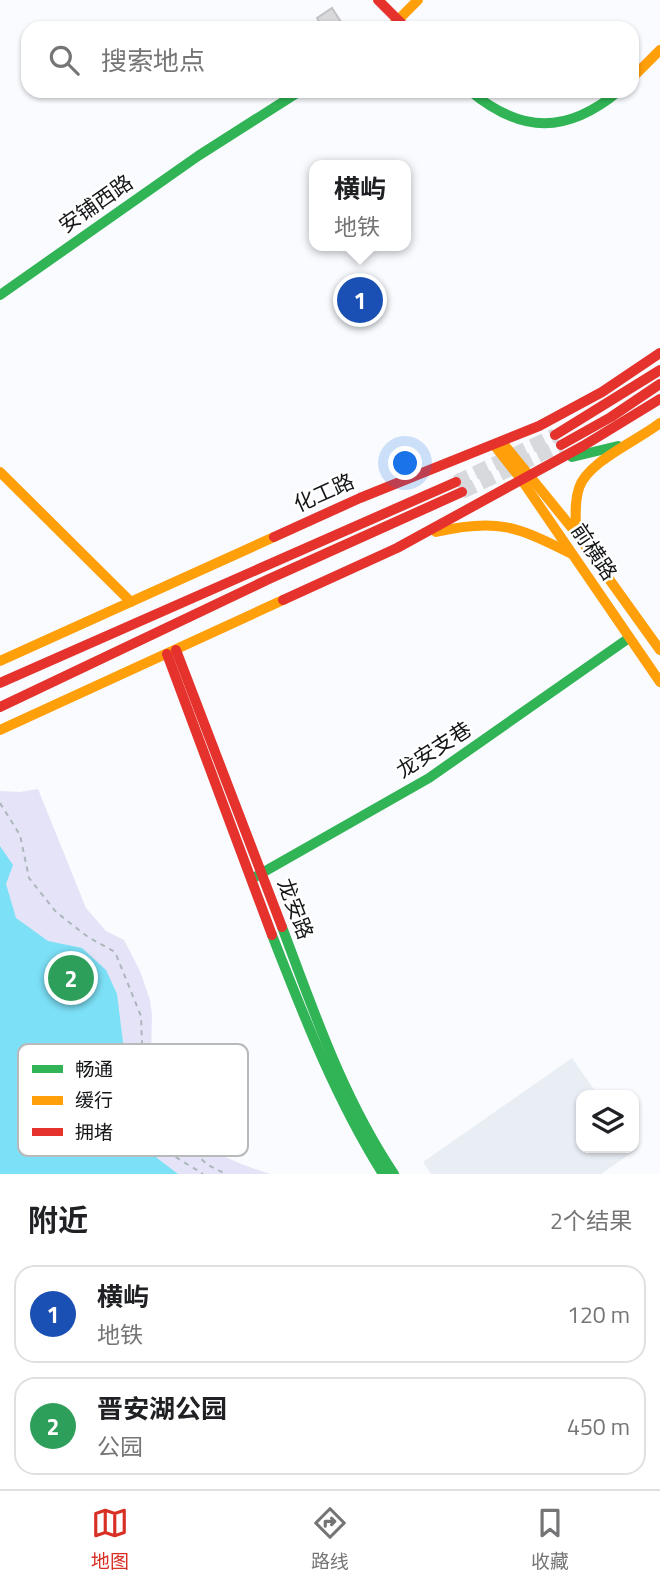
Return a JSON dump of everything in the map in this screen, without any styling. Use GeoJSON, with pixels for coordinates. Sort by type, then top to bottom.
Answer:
{"type":"FeatureCollection","features":[{"type":"Feature","properties":{"kind":"main road"},"geometry":{"type":"LineString","coordinates":[[378,0],[395,21]]}},
{"type":"Feature","properties":{"kind":"main road"},"geometry":{"type":"LineString","coordinates":[[401,21],[418,0]]}},
{"type":"Feature","properties":{"kind":"main road"},"geometry":{"type":"LineString","coordinates":[[639,71],[660,50]]}},
{"type":"Feature","properties":{"kind":"main road","name":"安铺西路"},"geometry":{"type":"LineString","coordinates":[[0,295],[214,145],[289,98]]}},
{"type":"Feature","properties":{"kind":"main road"},"geometry":{"type":"LineString","coordinates":[[479,98],[500,115],[532,124],[582,116],[610,98]]}},
{"type":"Feature","properties":{"kind":"main road","name":"化工路"},"geometry":{"type":"LineString","coordinates":[[0,661],[360,498],[498,444],[581,405],[660,353]]}},
{"type":"Feature","properties":{"kind":"main road"},"geometry":{"type":"LineString","coordinates":[[660,370],[558,440],[611,417],[660,384]]}},
{"type":"Feature","properties":{"kind":"main road"},"geometry":{"type":"LineString","coordinates":[[0,730],[420,536],[559,460],[660,398]]}},
{"type":"Feature","properties":{"kind":"main road"},"geometry":{"type":"LineString","coordinates":[[559,460],[626,444],[646,436],[660,423]]}},
{"type":"Feature","properties":{"kind":"main road","name":"前横路"},"geometry":{"type":"LineString","coordinates":[[498,444],[576,533],[660,650]]}},
{"type":"Feature","properties":{"kind":"main road"},"geometry":{"type":"LineString","coordinates":[[576,533],[573,510],[581,478],[594,465],[626,444]]}},
{"type":"Feature","properties":{"kind":"main road"},"geometry":{"type":"LineString","coordinates":[[0,472],[131,602]]}},
{"type":"Feature","properties":{"kind":"main road","name":"前横路"},"geometry":{"type":"LineString","coordinates":[[526,477],[573,554],[660,682]]}},
{"type":"Feature","properties":{"kind":"main road","name":"化工路"},"geometry":{"type":"LineString","coordinates":[[0,683],[459,487],[0,707]]}},
{"type":"Feature","properties":{"kind":"main road"},"geometry":{"type":"LineString","coordinates":[[420,536],[463,525],[498,523],[532,533],[573,554]]}},
{"type":"Feature","properties":{"kind":"main road","name":"龙安支巷"},"geometry":{"type":"LineString","coordinates":[[256,876],[429,778],[629,638]]}},
{"type":"Feature","properties":{"kind":"main road","name":"龙安路"},"geometry":{"type":"LineString","coordinates":[[171,652],[329,1078],[383,1174]]}},
{"type":"Feature","properties":{"kind":"main road","name":"龙安路"},"geometry":{"type":"LineString","coordinates":[[256,876],[338,1074],[373,1143],[394,1174]]}},
{"type":"Feature","properties":{"kind":"path"},"geometry":{"type":"LineString","coordinates":[[0,803],[20,835],[29,878],[56,912],[88,937],[115,952],[141,1016],[142,1044]]}},
{"type":"Feature","properties":{"kind":"path"},"geometry":{"type":"LineString","coordinates":[[176,1156],[203,1174]]}},
{"type":"Feature","properties":{"kind":"path"},"geometry":{"type":"LineString","coordinates":[[198,1156],[226,1174]]}},
{"type":"Feature","properties":{"kind":"shaded area"},"geometry":{"type":"Polygon","coordinates":[[[38,789],[86,908],[106,931],[124,940],[140,971],[152,1015],[151,1044],[18,1044],[18,1156],[223,1156],[270,1174],[0,1174],[0,791],[38,789]]]}},
{"type":"Feature","properties":{"kind":"shaded area"},"geometry":{"type":"Polygon","coordinates":[[[572,1058],[594,1090],[576,1090],[576,1153],[631,1153],[601,1174],[431,1174],[423,1162],[572,1058]]]}},
{"type":"Feature","properties":{"kind":"water"},"geometry":{"type":"Polygon","coordinates":[[[0,846],[13,865],[6,884],[16,918],[48,941],[82,948],[106,970],[117,994],[123,1044],[18,1044],[18,1156],[156,1156],[178,1174],[0,1174],[0,846]]]}},
{"type":"Feature","properties":{"kind":"building"},"geometry":{"type":"Polygon","coordinates":[[[332,8],[340,21],[319,21],[317,18],[332,8]]]}},
{"type":"Feature","properties":{"kind":"tunnel"},"geometry":{"type":"LineString","coordinates":[[456,482],[555,435]]}},
{"type":"Feature","properties":{"kind":"tunnel"},"geometry":{"type":"LineString","coordinates":[[462,492],[561,445]]}},
{"type":"Feature","properties":{"kind":"traffic: fast"},"geometry":{"type":"LineString","coordinates":[[0,295],[198,156],[289,98]]}},
{"type":"Feature","properties":{"kind":"traffic: fast"},"geometry":{"type":"LineString","coordinates":[[480,98],[508,115],[544,123],[581,115],[610,98]]}},
{"type":"Feature","properties":{"kind":"traffic: fast"},"geometry":{"type":"LineString","coordinates":[[572,457],[618,446]]}},
{"type":"Feature","properties":{"kind":"traffic: fast"},"geometry":{"type":"LineString","coordinates":[[255,877],[429,778],[629,638]]}},
{"type":"Feature","properties":{"kind":"traffic: fast"},"geometry":{"type":"LineString","coordinates":[[282,927],[345,1085],[359,1115],[394,1174]]}},
{"type":"Feature","properties":{"kind":"traffic: fast"},"geometry":{"type":"LineString","coordinates":[[272,935],[336,1087],[383,1174]]}},
{"type":"Feature","properties":{"kind":"traffic: slow"},"geometry":{"type":"LineString","coordinates":[[397,21],[418,0]]}},
{"type":"Feature","properties":{"kind":"traffic: slow"},"geometry":{"type":"LineString","coordinates":[[639,71],[660,50]]}},
{"type":"Feature","properties":{"kind":"traffic: slow"},"geometry":{"type":"LineString","coordinates":[[576,533],[576,499],[584,478],[602,461],[660,423]]}},
{"type":"Feature","properties":{"kind":"traffic: slow"},"geometry":{"type":"LineString","coordinates":[[502,442],[576,533],[660,650]]}},
{"type":"Feature","properties":{"kind":"traffic: slow"},"geometry":{"type":"LineString","coordinates":[[494,445],[521,479],[660,682]]}},
{"type":"Feature","properties":{"kind":"traffic: slow"},"geometry":{"type":"LineString","coordinates":[[0,472],[131,602]]}},
{"type":"Feature","properties":{"kind":"traffic: slow"},"geometry":{"type":"LineString","coordinates":[[436,532],[475,526],[505,527],[535,536],[570,553]]}},
{"type":"Feature","properties":{"kind":"traffic: slow"},"geometry":{"type":"LineString","coordinates":[[0,661],[274,537]]}},
{"type":"Feature","properties":{"kind":"traffic: slow"},"geometry":{"type":"LineString","coordinates":[[0,730],[283,600]]}},
{"type":"Feature","properties":{"kind":"traffic: jam"},"geometry":{"type":"LineString","coordinates":[[378,0],[399,21]]}},
{"type":"Feature","properties":{"kind":"traffic: jam"},"geometry":{"type":"LineString","coordinates":[[274,537],[360,498],[539,426],[602,392],[660,353]]}},
{"type":"Feature","properties":{"kind":"traffic: jam"},"geometry":{"type":"LineString","coordinates":[[555,435],[660,370]]}},
{"type":"Feature","properties":{"kind":"traffic: jam"},"geometry":{"type":"LineString","coordinates":[[561,445],[611,417],[660,384]]}},
{"type":"Feature","properties":{"kind":"traffic: jam"},"geometry":{"type":"LineString","coordinates":[[283,600],[397,548],[583,446],[660,399]]}},
{"type":"Feature","properties":{"kind":"traffic: jam"},"geometry":{"type":"LineString","coordinates":[[0,683],[456,482]]}},
{"type":"Feature","properties":{"kind":"traffic: jam"},"geometry":{"type":"LineString","coordinates":[[0,707],[269,579],[462,492]]}},
{"type":"Feature","properties":{"kind":"traffic: jam"},"geometry":{"type":"LineString","coordinates":[[176,650],[282,927]]}},
{"type":"Feature","properties":{"kind":"traffic: jam"},"geometry":{"type":"LineString","coordinates":[[167,654],[272,935]]}},
{"type":"Feature","properties":{"kind":"place","name":"横屿"},"geometry":{"type":"Point","coordinates":[360,300]}},
{"type":"Feature","properties":{"kind":"place","name":"晋安湖公园"},"geometry":{"type":"Point","coordinates":[71,978]}}]}
